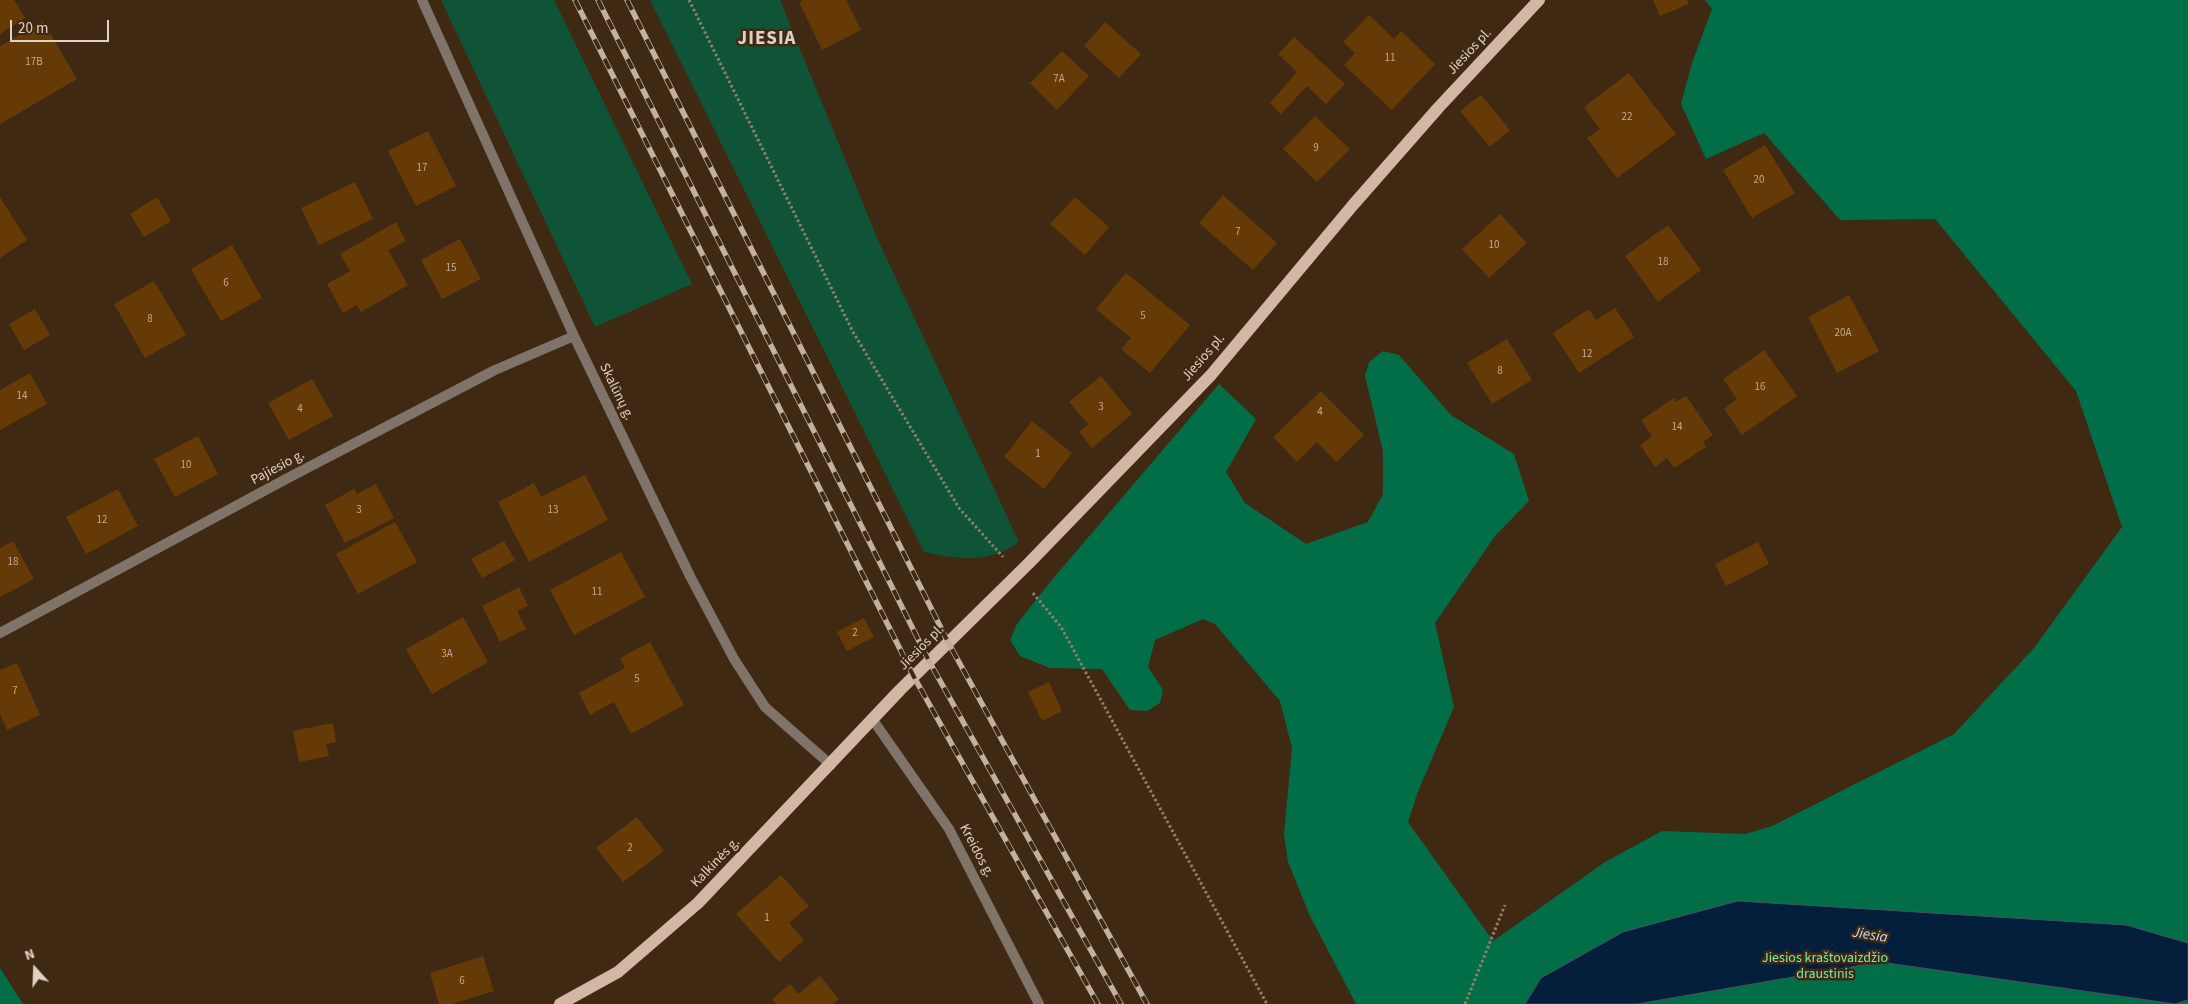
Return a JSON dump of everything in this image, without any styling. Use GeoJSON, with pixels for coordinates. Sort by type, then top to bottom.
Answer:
{"type":"FeatureCollection","features":[{"type":"Feature","properties":{"kind":"main road","name":"Jiesios pl."},"geometry":{"type":"LineString","coordinates":[[873,720],[1211,376],[1360,197],[1439,107],[1539,0]]}},
{"type":"Feature","properties":{"kind":"main road","name":"Kalkinės g."},"geometry":{"type":"LineString","coordinates":[[560,1004],[618,972],[698,903],[873,720]]}},
{"type":"Feature","properties":{"kind":"street","name":"Skalūnų g."},"geometry":{"type":"LineString","coordinates":[[422,0],[574,336],[690,576],[734,659],[765,707],[831,765]]}},
{"type":"Feature","properties":{"kind":"street","name":"Pajiesio g."},"geometry":{"type":"LineString","coordinates":[[0,633],[286,479],[495,370],[574,336]]}},
{"type":"Feature","properties":{"kind":"street","name":"Kreidos g."},"geometry":{"type":"LineString","coordinates":[[873,720],[949,829],[1040,1004]]}},
{"type":"Feature","properties":{"kind":"path"},"geometry":{"type":"LineString","coordinates":[[689,0],[853,332],[959,508],[1018,574],[1061,627],[1267,1004]]}},
{"type":"Feature","properties":{"kind":"path"},"geometry":{"type":"LineString","coordinates":[[1465,1004],[1505,905]]}},
{"type":"Feature","properties":{"kind":"green space"},"geometry":{"type":"Polygon","coordinates":[[[441,0],[554,0],[692,284],[595,327],[441,0]]]}},
{"type":"Feature","properties":{"kind":"green space"},"geometry":{"type":"Polygon","coordinates":[[[650,0],[780,0],[878,240],[1019,542],[1008,549],[984,557],[961,558],[924,552],[650,0]]]}},
{"type":"Feature","properties":{"kind":"green space"},"geometry":{"type":"Polygon","coordinates":[[[1705,0],[2188,0],[2188,943],[2126,925],[1738,901],[1623,932],[1541,978],[1525,1004],[1356,1004],[1310,916],[1288,862],[1284,834],[1292,748],[1280,701],[1215,624],[1203,619],[1155,640],[1148,667],[1163,690],[1160,703],[1147,711],[1130,710],[1102,669],[1050,668],[1020,656],[1010,640],[1017,624],[1051,581],[1219,384],[1256,419],[1226,472],[1245,503],[1306,544],[1368,522],[1383,494],[1383,451],[1365,376],[1369,362],[1383,351],[1399,355],[1451,415],[1514,454],[1529,501],[1495,536],[1435,623],[1454,707],[1417,794],[1408,822],[1493,941],[1605,862],[1662,831],[1745,834],[1772,826],[1954,734],[2034,648],[2122,527],[2076,391],[1935,219],[1840,220],[1764,133],[1706,159],[1681,104],[1692,63],[1712,9],[1705,0]]]}},
{"type":"Feature","properties":{"kind":"green space"},"geometry":{"type":"Polygon","coordinates":[[[1880,962],[2175,1004],[1637,1004],[1880,962]]]}},
{"type":"Feature","properties":{"kind":"green space"},"geometry":{"type":"Polygon","coordinates":[[[0,968],[23,1004],[0,1004],[0,968]]]}},
{"type":"Feature","properties":{"kind":"green space"},"geometry":{"type":"Polygon","coordinates":[[[2188,1000],[2188,1004],[2175,1004],[2188,1000]]]}},
{"type":"Feature","properties":{"kind":"water","name":"Jiesia"},"geometry":{"type":"Polygon","coordinates":[[[1738,901],[2126,925],[2188,943],[2188,1000],[2175,1004],[1880,962],[1637,1004],[1525,1004],[1541,978],[1623,932],[1738,901]]]}},
{"type":"Feature","properties":{"kind":"building"},"geometry":{"type":"Polygon","coordinates":[[[0,0],[14,0],[25,18],[0,34],[0,0]]]}},
{"type":"Feature","properties":{"kind":"building"},"geometry":{"type":"Polygon","coordinates":[[[803,0],[846,0],[861,30],[822,50],[799,2],[803,0]]]}},
{"type":"Feature","properties":{"kind":"building"},"geometry":{"type":"Polygon","coordinates":[[[1653,0],[1687,0],[1689,4],[1660,16],[1653,0]]]}},
{"type":"Feature","properties":{"kind":"building"},"geometry":{"type":"Polygon","coordinates":[[[1369,15],[1394,39],[1401,31],[1435,64],[1392,110],[1344,65],[1355,53],[1343,42],[1369,15]]]}},
{"type":"Feature","properties":{"kind":"building"},"geometry":{"type":"Polygon","coordinates":[[[43,21],[77,79],[0,124],[0,46],[43,21]]]}},
{"type":"Feature","properties":{"kind":"building"},"geometry":{"type":"Polygon","coordinates":[[[1105,22],[1141,54],[1119,78],[1084,46],[1105,22]]]}},
{"type":"Feature","properties":{"kind":"building"},"geometry":{"type":"Polygon","coordinates":[[[1294,37],[1345,84],[1326,104],[1307,86],[1281,114],[1270,103],[1297,72],[1278,54],[1294,37]]]}},
{"type":"Feature","properties":{"kind":"building"},"geometry":{"type":"Polygon","coordinates":[[[1062,51],[1089,76],[1057,110],[1030,83],[1062,51]]]}},
{"type":"Feature","properties":{"kind":"building"},"geometry":{"type":"Polygon","coordinates":[[[1629,73],[1676,134],[1617,178],[1587,138],[1600,129],[1584,107],[1629,73]]]}},
{"type":"Feature","properties":{"kind":"building"},"geometry":{"type":"Polygon","coordinates":[[[1481,95],[1510,130],[1490,147],[1460,111],[1481,95]]]}},
{"type":"Feature","properties":{"kind":"building"},"geometry":{"type":"Polygon","coordinates":[[[1315,116],[1350,149],[1317,182],[1283,149],[1315,116]]]}},
{"type":"Feature","properties":{"kind":"building"},"geometry":{"type":"Polygon","coordinates":[[[428,131],[456,186],[416,206],[388,151],[428,131]]]}},
{"type":"Feature","properties":{"kind":"building"},"geometry":{"type":"Polygon","coordinates":[[[1765,145],[1795,193],[1752,218],[1723,170],[1765,145]]]}},
{"type":"Feature","properties":{"kind":"building"},"geometry":{"type":"Polygon","coordinates":[[[355,182],[373,219],[319,245],[301,208],[355,182]]]}},
{"type":"Feature","properties":{"kind":"building"},"geometry":{"type":"Polygon","coordinates":[[[1223,195],[1277,243],[1253,270],[1199,223],[1223,195]]]}},
{"type":"Feature","properties":{"kind":"building"},"geometry":{"type":"Polygon","coordinates":[[[0,197],[27,240],[0,258],[0,197]]]}},
{"type":"Feature","properties":{"kind":"building"},"geometry":{"type":"Polygon","coordinates":[[[157,197],[171,221],[144,237],[130,214],[157,197]]]}},
{"type":"Feature","properties":{"kind":"building"},"geometry":{"type":"Polygon","coordinates":[[[1075,197],[1109,227],[1085,255],[1050,224],[1075,197]]]}},
{"type":"Feature","properties":{"kind":"building"},"geometry":{"type":"Polygon","coordinates":[[[1500,214],[1527,243],[1489,278],[1462,249],[1500,214]]]}},
{"type":"Feature","properties":{"kind":"building"},"geometry":{"type":"Polygon","coordinates":[[[396,222],[406,241],[388,250],[408,285],[361,312],[357,305],[343,313],[327,284],[350,271],[340,254],[396,222]]]}},
{"type":"Feature","properties":{"kind":"building"},"geometry":{"type":"Polygon","coordinates":[[[1668,225],[1701,270],[1658,302],[1625,256],[1668,225]]]}},
{"type":"Feature","properties":{"kind":"building"},"geometry":{"type":"Polygon","coordinates":[[[460,239],[481,279],[442,299],[421,260],[460,239]]]}},
{"type":"Feature","properties":{"kind":"building"},"geometry":{"type":"Polygon","coordinates":[[[232,245],[262,298],[221,321],[191,269],[232,245]]]}},
{"type":"Feature","properties":{"kind":"building"},"geometry":{"type":"Polygon","coordinates":[[[1126,273],[1190,325],[1150,373],[1121,349],[1131,338],[1096,309],[1126,273]]]}},
{"type":"Feature","properties":{"kind":"building"},"geometry":{"type":"Polygon","coordinates":[[[154,281],[186,335],[145,358],[114,304],[154,281]]]}},
{"type":"Feature","properties":{"kind":"building"},"geometry":{"type":"Polygon","coordinates":[[[1849,295],[1879,351],[1837,373],[1808,317],[1849,295]]]}},
{"type":"Feature","properties":{"kind":"building"},"geometry":{"type":"Polygon","coordinates":[[[1615,308],[1634,337],[1579,373],[1553,333],[1589,309],[1596,320],[1615,308]]]}},
{"type":"Feature","properties":{"kind":"building"},"geometry":{"type":"Polygon","coordinates":[[[35,309],[50,335],[24,350],[9,324],[35,309]]]}},
{"type":"Feature","properties":{"kind":"building"},"geometry":{"type":"Polygon","coordinates":[[[1507,339],[1532,380],[1492,404],[1467,363],[1507,339]]]}},
{"type":"Feature","properties":{"kind":"building"},"geometry":{"type":"Polygon","coordinates":[[[1764,350],[1797,396],[1742,435],[1724,409],[1737,399],[1723,379],[1764,350]]]}},
{"type":"Feature","properties":{"kind":"building"},"geometry":{"type":"Polygon","coordinates":[[[30,373],[47,404],[0,430],[0,390],[30,373]]]}},
{"type":"Feature","properties":{"kind":"building"},"geometry":{"type":"Polygon","coordinates":[[[1101,376],[1132,414],[1092,448],[1079,432],[1088,424],[1069,402],[1101,376]]]}},
{"type":"Feature","properties":{"kind":"building"},"geometry":{"type":"Polygon","coordinates":[[[312,379],[333,416],[289,440],[268,403],[312,379]]]}},
{"type":"Feature","properties":{"kind":"building"},"geometry":{"type":"Polygon","coordinates":[[[1321,391],[1364,435],[1336,462],[1317,442],[1297,462],[1273,437],[1321,391]]]}},
{"type":"Feature","properties":{"kind":"building"},"geometry":{"type":"Polygon","coordinates":[[[1686,396],[1713,435],[1703,442],[1706,447],[1674,468],[1667,458],[1655,467],[1640,445],[1652,436],[1641,420],[1674,398],[1676,402],[1686,396]]]}},
{"type":"Feature","properties":{"kind":"building"},"geometry":{"type":"Polygon","coordinates":[[[1032,421],[1072,453],[1044,489],[1004,457],[1032,421]]]}},
{"type":"Feature","properties":{"kind":"building"},"geometry":{"type":"Polygon","coordinates":[[[198,436],[218,474],[175,497],[154,459],[198,436]]]}},
{"type":"Feature","properties":{"kind":"building"},"geometry":{"type":"Polygon","coordinates":[[[585,475],[608,520],[529,562],[498,502],[534,483],[541,497],[585,475]]]}},
{"type":"Feature","properties":{"kind":"building"},"geometry":{"type":"Polygon","coordinates":[[[376,484],[394,518],[345,543],[325,505],[354,489],[357,494],[376,484]]]}},
{"type":"Feature","properties":{"kind":"building"},"geometry":{"type":"Polygon","coordinates":[[[118,489],[138,526],[86,554],[66,517],[118,489]]]}},
{"type":"Feature","properties":{"kind":"building"},"geometry":{"type":"Polygon","coordinates":[[[395,522],[417,562],[358,594],[336,554],[395,522]]]}},
{"type":"Feature","properties":{"kind":"building"},"geometry":{"type":"Polygon","coordinates":[[[13,541],[34,579],[0,597],[0,548],[13,541]]]}},
{"type":"Feature","properties":{"kind":"building"},"geometry":{"type":"Polygon","coordinates":[[[504,541],[515,560],[482,578],[471,559],[504,541]]]}},
{"type":"Feature","properties":{"kind":"building"},"geometry":{"type":"Polygon","coordinates":[[[1758,542],[1769,564],[1726,586],[1715,564],[1758,542]]]}},
{"type":"Feature","properties":{"kind":"building"},"geometry":{"type":"Polygon","coordinates":[[[621,552],[645,597],[574,635],[550,590],[621,552]]]}},
{"type":"Feature","properties":{"kind":"building"},"geometry":{"type":"Polygon","coordinates":[[[519,587],[528,606],[517,611],[526,629],[500,642],[482,606],[519,587]]]}},
{"type":"Feature","properties":{"kind":"building"},"geometry":{"type":"Polygon","coordinates":[[[463,617],[488,662],[432,694],[406,649],[463,617]]]}},
{"type":"Feature","properties":{"kind":"building"},"geometry":{"type":"Polygon","coordinates":[[[864,618],[874,637],[847,651],[837,632],[864,618]]]}},
{"type":"Feature","properties":{"kind":"building"},"geometry":{"type":"Polygon","coordinates":[[[650,642],[684,705],[631,734],[614,702],[590,715],[579,693],[625,668],[620,658],[650,642]]]}},
{"type":"Feature","properties":{"kind":"building"},"geometry":{"type":"Polygon","coordinates":[[[17,663],[40,715],[7,730],[0,714],[0,670],[17,663]]]}},
{"type":"Feature","properties":{"kind":"building"},"geometry":{"type":"Polygon","coordinates":[[[1049,682],[1062,711],[1042,721],[1028,692],[1049,682]]]}},
{"type":"Feature","properties":{"kind":"building"},"geometry":{"type":"Polygon","coordinates":[[[333,723],[336,742],[326,744],[329,756],[299,762],[293,731],[333,723]]]}},
{"type":"Feature","properties":{"kind":"building"},"geometry":{"type":"Polygon","coordinates":[[[637,817],[664,851],[623,882],[596,848],[637,817]]]}},
{"type":"Feature","properties":{"kind":"building"},"geometry":{"type":"Polygon","coordinates":[[[781,875],[809,906],[789,923],[804,940],[779,962],[736,914],[781,875]]]}},
{"type":"Feature","properties":{"kind":"building"},"geometry":{"type":"Polygon","coordinates":[[[483,956],[494,991],[452,1004],[439,1004],[430,973],[483,956]]]}},
{"type":"Feature","properties":{"kind":"building"},"geometry":{"type":"Polygon","coordinates":[[[820,976],[839,999],[833,1004],[776,1004],[772,999],[790,984],[798,994],[820,976]]]}},
{"type":"Feature","properties":{"kind":"railway"},"geometry":{"type":"LineString","coordinates":[[575,0],[914,677],[1098,1004]]}},
{"type":"Feature","properties":{"kind":"railway"},"geometry":{"type":"LineString","coordinates":[[598,0],[929,661],[1121,1004]]}},
{"type":"Feature","properties":{"kind":"railway"},"geometry":{"type":"LineString","coordinates":[[627,0],[948,642],[1147,1004]]}},
{"type":"Feature","properties":{"kind":"district","name":"JIESIA"},"geometry":{"type":"Point","coordinates":[767,40]}},
{"type":"Feature","properties":{"kind":"park label","name":"Jiesios kraštovaizdžio draustinis"},"geometry":{"type":"Point","coordinates":[1825,968]}}]}
